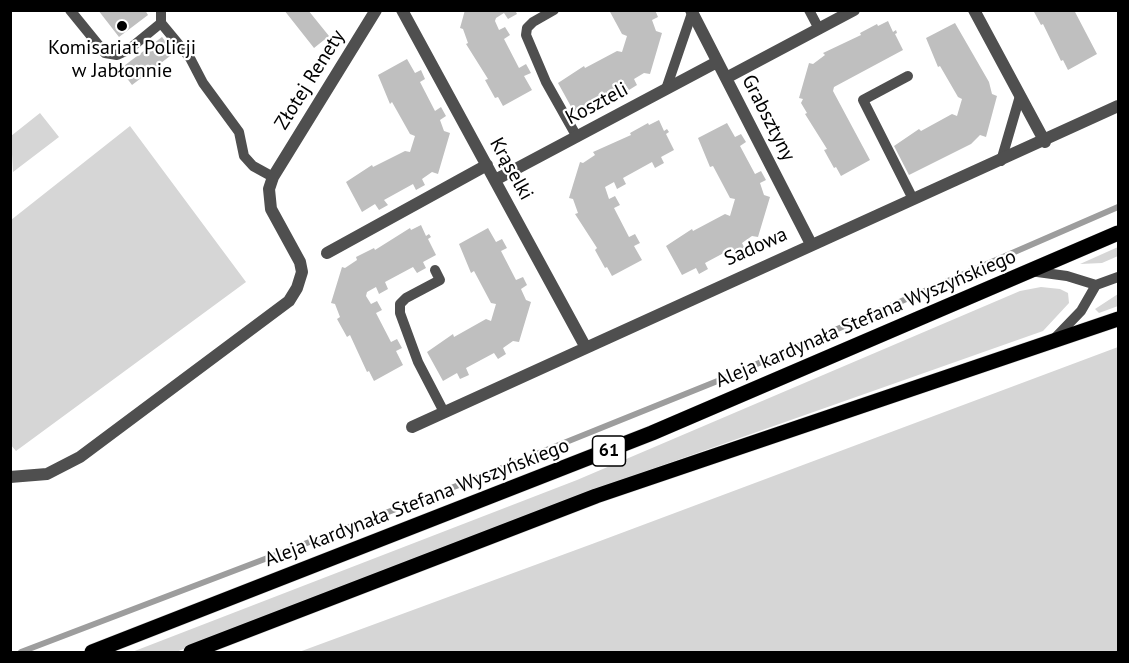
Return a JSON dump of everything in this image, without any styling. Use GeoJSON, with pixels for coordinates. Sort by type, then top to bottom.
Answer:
{"type":"FeatureCollection","features":[{"type":"Feature","properties":{"kind":"main road","name":"Aleja kardynała Stefana Wyszyńskiego"},"geometry":{"type":"LineString","coordinates":[[92,652],[652,433],[1119,233]]}},
{"type":"Feature","properties":{"kind":"main road","name":"61"},"geometry":{"type":"LineString","coordinates":[[191,652],[596,496],[1119,319]]}},
{"type":"Feature","properties":{"kind":"street","name":"Złotej Renety"},"geometry":{"type":"LineString","coordinates":[[276,173],[376,10]]}},
{"type":"Feature","properties":{"kind":"street","name":"Krąselki"},"geometry":{"type":"LineString","coordinates":[[402,10],[585,346]]}},
{"type":"Feature","properties":{"kind":"street"},"geometry":{"type":"LineString","coordinates":[[726,78],[854,10]]}},
{"type":"Feature","properties":{"kind":"street"},"geometry":{"type":"LineString","coordinates":[[974,10],[1045,142]]}},
{"type":"Feature","properties":{"kind":"street","name":"Grabsztyny"},"geometry":{"type":"LineString","coordinates":[[691,12],[812,244]]}},
{"type":"Feature","properties":{"kind":"street","name":"Koszteli"},"geometry":{"type":"LineString","coordinates":[[495,180],[717,62]]}},
{"type":"Feature","properties":{"kind":"street","name":"Sadowa"},"geometry":{"type":"LineString","coordinates":[[412,427],[585,346],[1045,142],[1119,106]]}},
{"type":"Feature","properties":{"kind":"street"},"geometry":{"type":"LineString","coordinates":[[327,253],[487,165]]}},
{"type":"Feature","properties":{"kind":"street"},"geometry":{"type":"LineString","coordinates":[[10,477],[47,474],[80,457],[289,301],[297,288],[302,272],[300,262],[271,208],[269,189],[276,173]]}},
{"type":"Feature","properties":{"kind":"lane"},"geometry":{"type":"LineString","coordinates":[[70,10],[105,52],[117,55],[128,50],[161,23]]}},
{"type":"Feature","properties":{"kind":"lane"},"geometry":{"type":"LineString","coordinates":[[161,10],[161,23],[190,58],[203,83],[239,132],[244,156],[253,165],[276,173]]}},
{"type":"Feature","properties":{"kind":"lane"},"geometry":{"type":"LineString","coordinates":[[554,10],[533,22],[527,28],[526,35],[546,81],[577,137]]}},
{"type":"Feature","properties":{"kind":"lane"},"geometry":{"type":"LineString","coordinates":[[809,10],[819,29]]}},
{"type":"Feature","properties":{"kind":"lane"},"geometry":{"type":"LineString","coordinates":[[666,89],[691,12]]}},
{"type":"Feature","properties":{"kind":"lane"},"geometry":{"type":"LineString","coordinates":[[908,76],[863,100],[913,199]]}},
{"type":"Feature","properties":{"kind":"lane"},"geometry":{"type":"LineString","coordinates":[[1001,161],[1020,96]]}},
{"type":"Feature","properties":{"kind":"lane"},"geometry":{"type":"LineString","coordinates":[[435,270],[440,280],[406,298],[400,304],[400,313],[418,362],[444,412]]}},
{"type":"Feature","properties":{"kind":"lane"},"geometry":{"type":"LineString","coordinates":[[1030,271],[1067,276],[1096,285],[1119,276]]}},
{"type":"Feature","properties":{"kind":"lane"},"geometry":{"type":"LineString","coordinates":[[1051,343],[1081,311],[1096,285]]}},
{"type":"Feature","properties":{"kind":"shaded area"},"geometry":{"type":"Polygon","coordinates":[[[40,113],[59,137],[13,172],[11,136],[40,113]]]}},
{"type":"Feature","properties":{"kind":"shaded area"},"geometry":{"type":"Polygon","coordinates":[[[130,126],[246,282],[16,451],[10,444],[11,220],[130,126]]]}},
{"type":"Feature","properties":{"kind":"shaded area"},"geometry":{"type":"Polygon","coordinates":[[[1118,247],[1118,256],[1102,263],[1080,264],[1118,247]]]}},
{"type":"Feature","properties":{"kind":"shaded area"},"geometry":{"type":"Polygon","coordinates":[[[1041,287],[1060,289],[1068,293],[1069,303],[1043,331],[584,493],[176,652],[132,652],[577,480],[1020,291],[1041,287]]]}},
{"type":"Feature","properties":{"kind":"shaded area"},"geometry":{"type":"Polygon","coordinates":[[[1118,294],[1118,306],[1099,313],[1095,309],[1118,294]]]}},
{"type":"Feature","properties":{"kind":"shaded area"},"geometry":{"type":"Polygon","coordinates":[[[1118,347],[1118,652],[299,652],[592,544],[1118,347]]]}},
{"type":"Feature","properties":{"kind":"building","name":"Komisariat Policji w Jabłonnie"},"geometry":{"type":"Polygon","coordinates":[[[98,10],[145,10],[148,15],[119,37],[98,10]]]}},
{"type":"Feature","properties":{"kind":"building"},"geometry":{"type":"Polygon","coordinates":[[[284,10],[308,10],[329,36],[314,48],[284,10]]]}},
{"type":"Feature","properties":{"kind":"building"},"geometry":{"type":"Polygon","coordinates":[[[465,10],[515,10],[517,14],[508,19],[504,13],[495,21],[499,30],[505,27],[510,35],[504,39],[519,68],[526,64],[531,73],[524,76],[532,90],[503,106],[498,97],[495,98],[485,80],[488,79],[466,44],[468,43],[463,29],[460,28],[465,10]]]}},
{"type":"Feature","properties":{"kind":"building"},"geometry":{"type":"Polygon","coordinates":[[[609,10],[655,10],[658,17],[652,20],[656,31],[662,33],[650,74],[644,73],[634,79],[637,85],[629,90],[625,84],[597,100],[600,106],[591,110],[588,104],[574,112],[558,83],[584,66],[585,68],[617,51],[622,52],[627,36],[622,34],[609,10]]]}},
{"type":"Feature","properties":{"kind":"building"},"geometry":{"type":"Polygon","coordinates":[[[1033,10],[1074,10],[1097,54],[1068,70],[1033,10]]]}},
{"type":"Feature","properties":{"kind":"building"},"geometry":{"type":"Polygon","coordinates":[[[888,21],[893,32],[896,30],[895,34],[903,50],[834,87],[833,91],[870,160],[841,176],[836,167],[834,168],[824,150],[827,149],[805,114],[807,113],[801,103],[803,99],[799,98],[809,63],[813,64],[825,55],[823,53],[861,35],[860,33],[877,24],[878,26],[888,21]]]}},
{"type":"Feature","properties":{"kind":"building"},"geometry":{"type":"Polygon","coordinates":[[[955,23],[989,82],[992,94],[997,96],[986,137],[980,135],[971,144],[909,175],[894,146],[919,129],[921,131],[952,114],[957,116],[962,99],[958,97],[940,66],[938,67],[926,38],[955,23]]]}},
{"type":"Feature","properties":{"kind":"building"},"geometry":{"type":"Polygon","coordinates":[[[162,37],[174,53],[132,85],[120,69],[162,37]]]}},
{"type":"Feature","properties":{"kind":"building"},"geometry":{"type":"Polygon","coordinates":[[[407,59],[415,73],[421,70],[425,79],[420,82],[435,111],[441,107],[446,116],[440,120],[444,131],[450,133],[438,174],[432,172],[422,179],[425,185],[416,190],[413,184],[384,200],[388,205],[379,210],[375,204],[362,212],[346,182],[372,165],[373,167],[405,151],[410,152],[415,136],[410,134],[392,102],[390,104],[378,75],[407,59]]]}},
{"type":"Feature","properties":{"kind":"building"},"geometry":{"type":"Polygon","coordinates":[[[659,120],[664,131],[667,129],[669,132],[666,134],[674,150],[661,157],[664,163],[655,168],[652,162],[623,178],[626,184],[617,189],[614,182],[605,187],[609,199],[615,196],[620,205],[614,208],[629,237],[635,234],[640,243],[634,246],[642,260],[612,276],[607,267],[605,268],[595,250],[597,248],[575,214],[578,213],[573,199],[569,198],[580,162],[583,163],[595,155],[593,152],[631,135],[630,133],[648,123],[649,125],[659,120]]]}},
{"type":"Feature","properties":{"kind":"building"},"geometry":{"type":"Polygon","coordinates":[[[727,123],[735,137],[741,134],[746,142],[740,146],[755,174],[761,171],[766,180],[760,183],[764,195],[770,197],[758,237],[752,236],[742,243],[745,249],[737,254],[733,248],[705,263],[708,269],[699,274],[696,268],[682,275],[666,246],[692,229],[693,231],[725,214],[730,216],[735,199],[730,198],[713,166],[710,167],[698,138],[727,123]]]}},
{"type":"Feature","properties":{"kind":"building"},"geometry":{"type":"Polygon","coordinates":[[[421,225],[426,236],[429,234],[431,237],[428,239],[436,255],[423,262],[426,268],[417,273],[413,267],[385,282],[388,289],[379,294],[376,287],[367,292],[366,296],[371,304],[377,301],[382,310],[376,313],[391,342],[397,339],[402,348],[396,351],[403,365],[374,381],[369,371],[367,372],[350,335],[347,337],[337,319],[340,317],[335,304],[331,303],[342,267],[345,268],[357,260],[356,257],[374,248],[375,250],[410,228],[411,230],[421,225]]]}},
{"type":"Feature","properties":{"kind":"building"},"geometry":{"type":"Polygon","coordinates":[[[488,228],[496,242],[502,239],[507,248],[501,251],[516,280],[523,277],[527,285],[521,289],[526,300],[531,302],[519,342],[513,341],[503,348],[506,354],[498,359],[494,353],[466,368],[469,375],[460,379],[457,373],[443,381],[427,352],[453,334],[454,337],[486,319],[491,321],[496,304],[491,303],[474,271],[471,273],[459,244],[488,228]]]}},
{"type":"Feature","properties":{"kind":"waterway"},"geometry":{"type":"LineString","coordinates":[[21,652],[472,480],[720,380],[1118,207]]}},
{"type":"Feature","properties":{"kind":"place","name":"Komisariat Policji w Jabłonnie"},"geometry":{"type":"Point","coordinates":[122,26]}}]}
